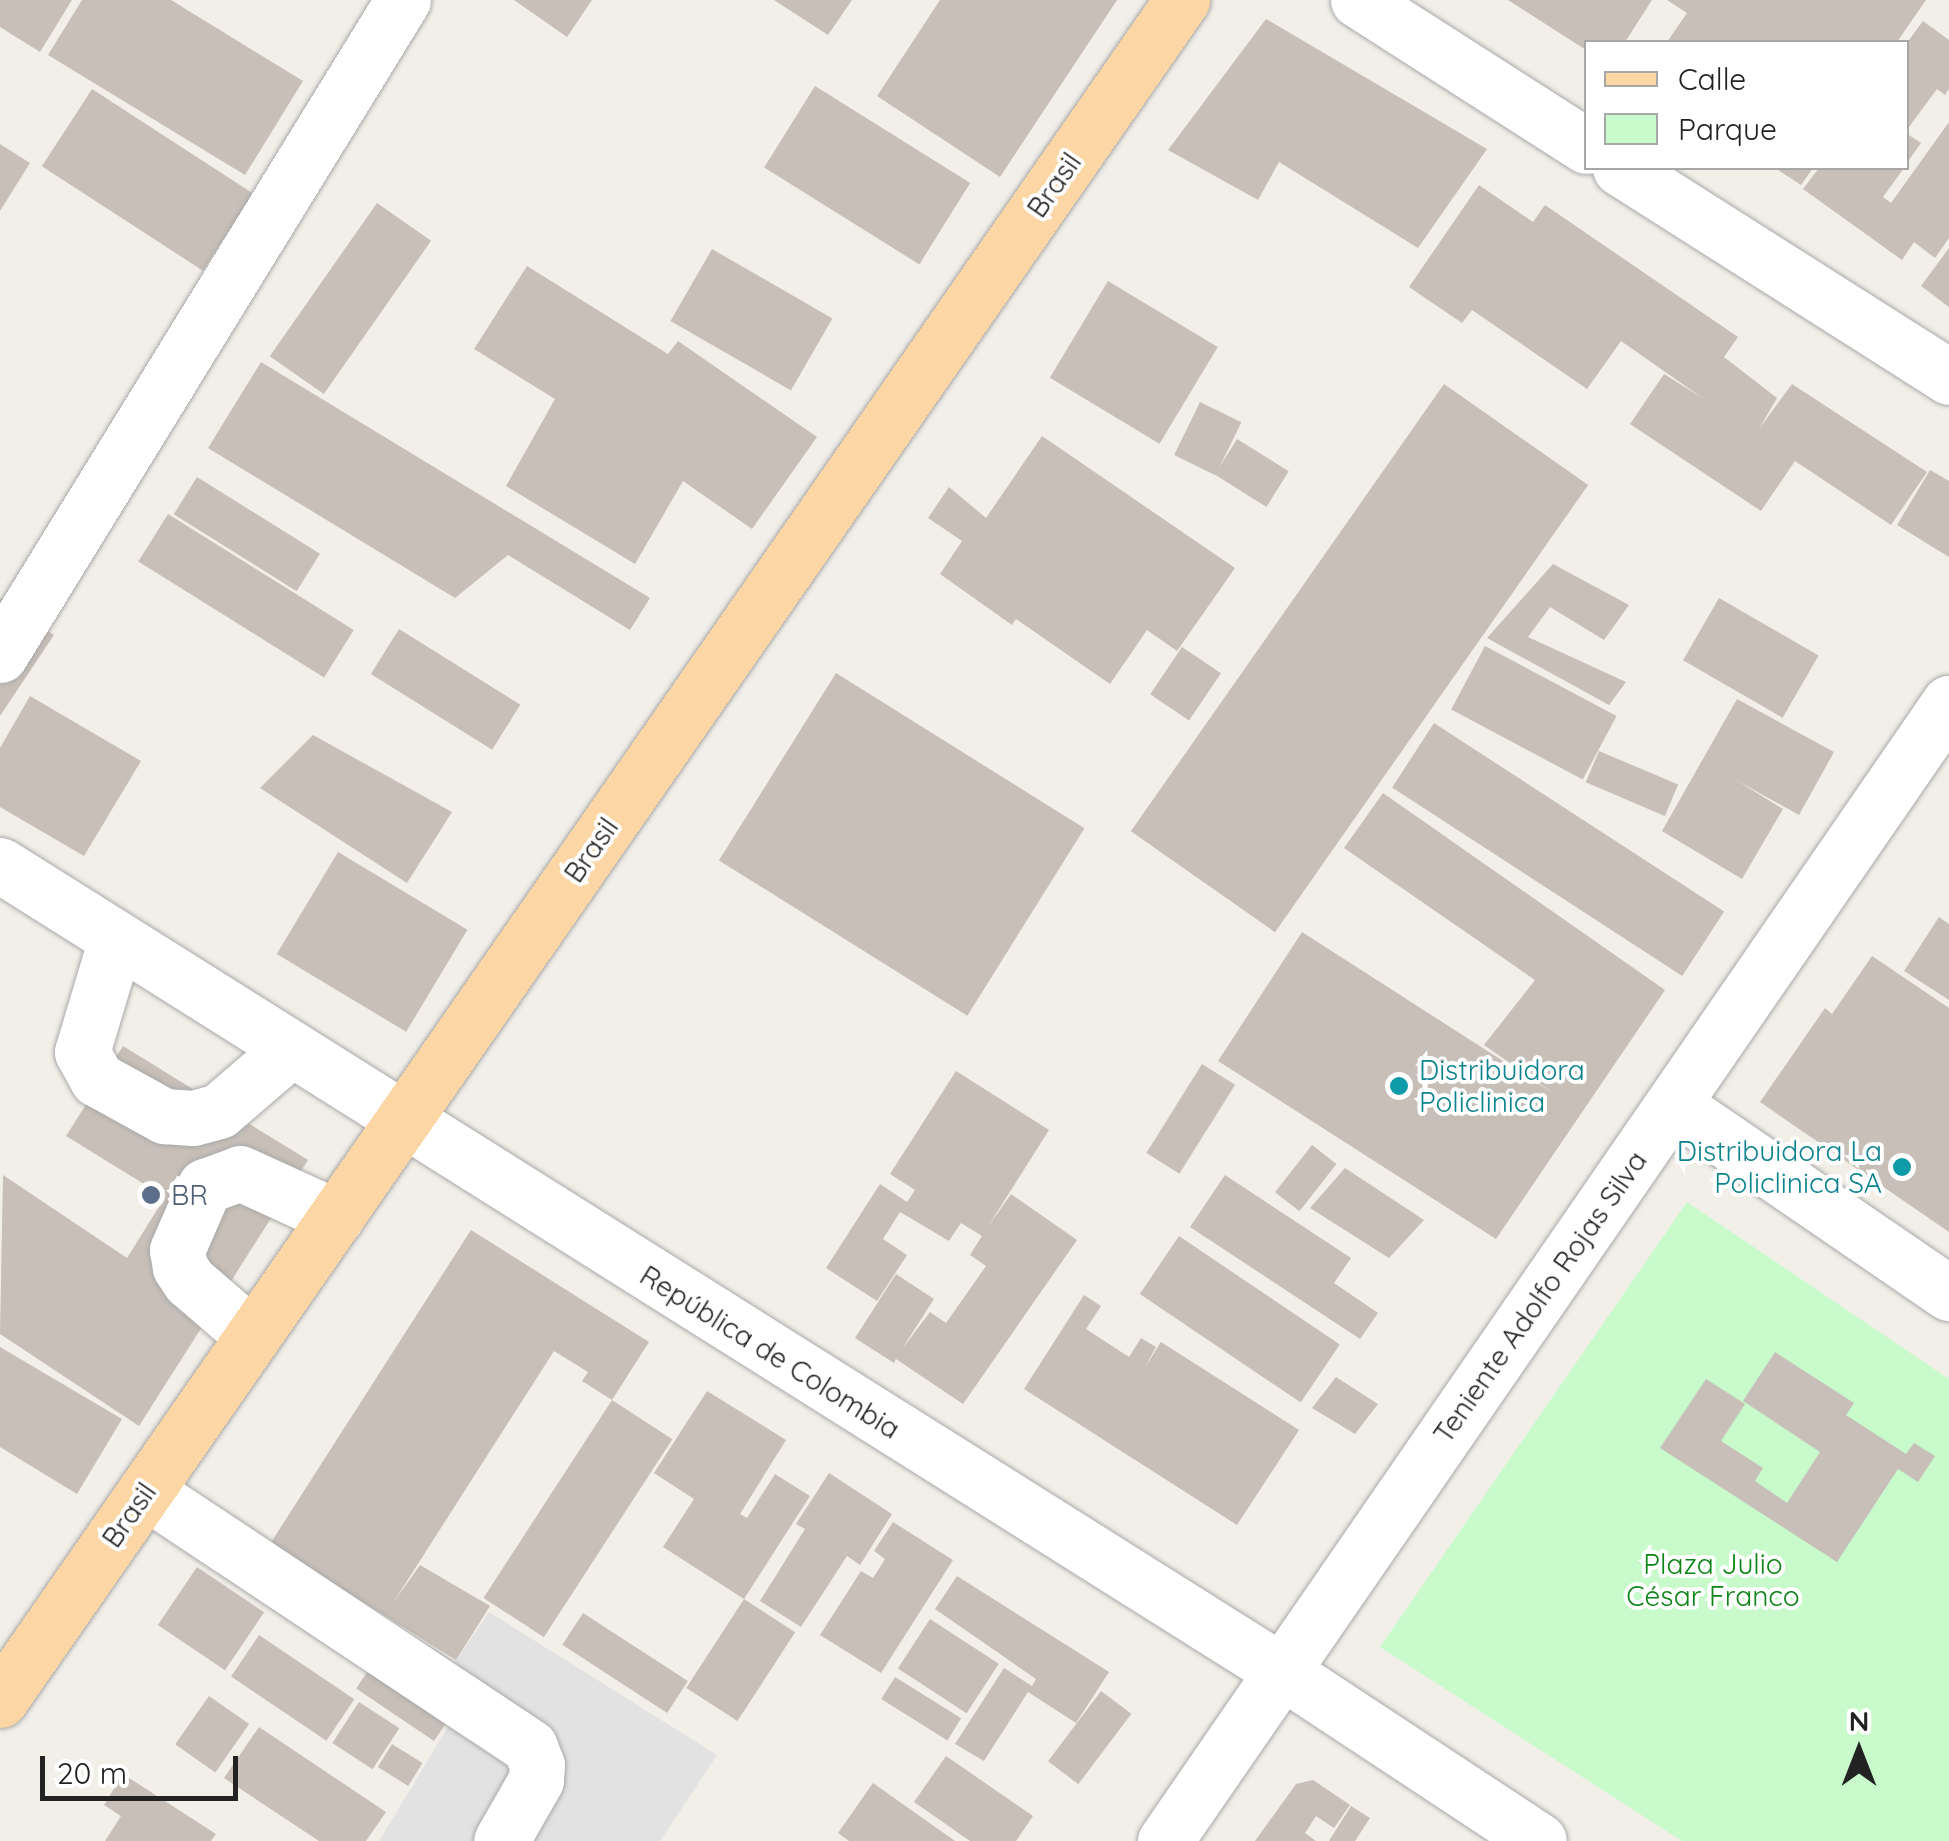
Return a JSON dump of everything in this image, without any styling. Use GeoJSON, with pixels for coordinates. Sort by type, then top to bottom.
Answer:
{"type":"FeatureCollection","features":[{"type":"Feature","properties":{"kind":"main road","name":"Brasil"},"geometry":{"type":"LineString","coordinates":[[0,1700],[1182,0]]}},
{"type":"Feature","properties":{"kind":"street"},"geometry":{"type":"LineString","coordinates":[[0,655],[404,0]]}},
{"type":"Feature","properties":{"kind":"street"},"geometry":{"type":"LineString","coordinates":[[1358,0],[1584,145]]}},
{"type":"Feature","properties":{"kind":"street"},"geometry":{"type":"LineString","coordinates":[[1623,170],[1949,378]]}},
{"type":"Feature","properties":{"kind":"street","name":"Teniente Adolfo Rojas Silva"},"geometry":{"type":"LineString","coordinates":[[1164,1841],[1949,703]]}},
{"type":"Feature","properties":{"kind":"street","name":"República de Colombia"},"geometry":{"type":"LineString","coordinates":[[0,865],[402,1122],[1280,1670],[1538,1841]]}},
{"type":"Feature","properties":{"kind":"street"},"geometry":{"type":"LineString","coordinates":[[116,939],[82,1052],[97,1079],[164,1116],[193,1118],[219,1110],[290,1050]]}},
{"type":"Feature","properties":{"kind":"street"},"geometry":{"type":"LineString","coordinates":[[1674,1105],[1949,1293]]}},
{"type":"Feature","properties":{"kind":"street"},"geometry":{"type":"LineString","coordinates":[[164,1116],[205,1186]]}},
{"type":"Feature","properties":{"kind":"street"},"geometry":{"type":"LineString","coordinates":[[253,1336],[189,1281],[180,1267],[177,1250],[205,1186],[240,1173],[336,1217]]}},
{"type":"Feature","properties":{"kind":"street"},"geometry":{"type":"LineString","coordinates":[[145,1491],[530,1747],[537,1764],[536,1780],[501,1841]]}},
{"type":"Feature","properties":{"kind":"green space","name":"Plaza Julio César Franco"},"geometry":{"type":"Polygon","coordinates":[[[1687,1202],[1949,1379],[1949,1841],[1682,1841],[1380,1647],[1687,1202]]]}},
{"type":"Feature","properties":{"kind":"shaded area"},"geometry":{"type":"Polygon","coordinates":[[[266,1548],[455,1662],[489,1612],[717,1755],[660,1841],[379,1841],[457,1712],[266,1548]]]}},
{"type":"Feature","properties":{"kind":"building"},"geometry":{"type":"Polygon","coordinates":[[[0,0],[72,0],[40,52],[0,27],[0,0]]]}},
{"type":"Feature","properties":{"kind":"building"},"geometry":{"type":"Polygon","coordinates":[[[82,0],[171,0],[303,81],[245,175],[48,55],[82,0]]]}},
{"type":"Feature","properties":{"kind":"building"},"geometry":{"type":"Polygon","coordinates":[[[514,0],[592,0],[567,37],[514,0]]]}},
{"type":"Feature","properties":{"kind":"building"},"geometry":{"type":"Polygon","coordinates":[[[774,0],[852,0],[828,35],[774,0]]]}},
{"type":"Feature","properties":{"kind":"building"},"geometry":{"type":"Polygon","coordinates":[[[940,0],[1117,0],[1000,177],[877,96],[940,0]]]}},
{"type":"Feature","properties":{"kind":"building"},"geometry":{"type":"Polygon","coordinates":[[[1508,0],[1652,0],[1626,40],[1584,40],[1584,49],[1508,0]]]}},
{"type":"Feature","properties":{"kind":"building"},"geometry":{"type":"Polygon","coordinates":[[[1667,0],[1926,0],[1898,40],[1668,40],[1687,13],[1667,0]]]}},
{"type":"Feature","properties":{"kind":"building"},"geometry":{"type":"Polygon","coordinates":[[[1266,19],[1487,149],[1418,248],[1279,162],[1258,200],[1168,150],[1266,19]]]}},
{"type":"Feature","properties":{"kind":"building"},"geometry":{"type":"Polygon","coordinates":[[[1923,21],[1949,40],[1949,89],[1945,95],[1937,89],[1909,127],[1909,40],[1923,21]]]}},
{"type":"Feature","properties":{"kind":"building"},"geometry":{"type":"Polygon","coordinates":[[[815,86],[970,183],[919,264],[764,167],[815,86]]]}},
{"type":"Feature","properties":{"kind":"building"},"geometry":{"type":"Polygon","coordinates":[[[92,89],[253,194],[203,271],[42,166],[92,89]]]}},
{"type":"Feature","properties":{"kind":"building"},"geometry":{"type":"Polygon","coordinates":[[[1949,122],[1949,238],[1935,258],[1914,242],[1902,260],[1803,189],[1817,170],[1903,170],[1883,197],[1891,203],[1949,122]]]}},
{"type":"Feature","properties":{"kind":"building"},"geometry":{"type":"Polygon","coordinates":[[[1909,135],[1921,143],[1909,160],[1909,135]]]}},
{"type":"Feature","properties":{"kind":"building"},"geometry":{"type":"Polygon","coordinates":[[[0,144],[30,163],[0,211],[0,144]]]}},
{"type":"Feature","properties":{"kind":"building"},"geometry":{"type":"Polygon","coordinates":[[[1778,170],[1812,170],[1801,185],[1778,170]]]}},
{"type":"Feature","properties":{"kind":"building"},"geometry":{"type":"Polygon","coordinates":[[[1479,185],[1533,222],[1545,205],[1738,337],[1724,357],[1777,398],[1759,429],[1792,384],[1927,472],[1891,525],[1795,461],[1761,511],[1630,424],[1664,374],[1704,399],[1621,341],[1587,389],[1472,310],[1462,323],[1409,287],[1479,185]]]}},
{"type":"Feature","properties":{"kind":"building"},"geometry":{"type":"Polygon","coordinates":[[[377,203],[431,241],[324,394],[270,356],[377,203]]]}},
{"type":"Feature","properties":{"kind":"building"},"geometry":{"type":"Polygon","coordinates":[[[1949,248],[1949,307],[1921,286],[1949,248]]]}},
{"type":"Feature","properties":{"kind":"building"},"geometry":{"type":"Polygon","coordinates":[[[712,249],[832,318],[791,390],[670,321],[712,249]]]}},
{"type":"Feature","properties":{"kind":"building"},"geometry":{"type":"Polygon","coordinates":[[[527,266],[668,354],[678,341],[817,437],[752,529],[683,481],[635,564],[506,486],[555,399],[474,349],[527,266]]]}},
{"type":"Feature","properties":{"kind":"building"},"geometry":{"type":"Polygon","coordinates":[[[1108,281],[1218,347],[1160,444],[1050,378],[1108,281]]]}},
{"type":"Feature","properties":{"kind":"building"},"geometry":{"type":"Polygon","coordinates":[[[261,362],[650,598],[630,630],[508,555],[455,598],[208,448],[261,362]]]}},
{"type":"Feature","properties":{"kind":"building"},"geometry":{"type":"Polygon","coordinates":[[[1444,384],[1588,485],[1275,932],[1131,831],[1444,384]]]}},
{"type":"Feature","properties":{"kind":"building"},"geometry":{"type":"Polygon","coordinates":[[[1200,402],[1241,422],[1215,475],[1174,455],[1200,402]]]}},
{"type":"Feature","properties":{"kind":"building"},"geometry":{"type":"Polygon","coordinates":[[[1042,436],[1235,568],[1177,651],[1147,630],[1110,684],[1016,619],[1012,625],[940,574],[962,541],[928,518],[949,487],[986,518],[1042,436]]]}},
{"type":"Feature","properties":{"kind":"building"},"geometry":{"type":"Polygon","coordinates":[[[1237,439],[1289,471],[1266,507],[1215,475],[1237,439]]]}},
{"type":"Feature","properties":{"kind":"building"},"geometry":{"type":"Polygon","coordinates":[[[1930,470],[1949,481],[1949,557],[1897,525],[1930,470]]]}},
{"type":"Feature","properties":{"kind":"building"},"geometry":{"type":"Polygon","coordinates":[[[197,477],[320,554],[297,591],[174,514],[197,477]]]}},
{"type":"Feature","properties":{"kind":"building"},"geometry":{"type":"Polygon","coordinates":[[[168,514],[354,630],[324,678],[138,561],[168,514]]]}},
{"type":"Feature","properties":{"kind":"building"},"geometry":{"type":"Polygon","coordinates":[[[1553,564],[1629,605],[1604,640],[1550,607],[1528,637],[1626,682],[1609,705],[1487,638],[1553,564]]]}},
{"type":"Feature","properties":{"kind":"building"},"geometry":{"type":"Polygon","coordinates":[[[0,598],[54,635],[0,716],[0,598]]]}},
{"type":"Feature","properties":{"kind":"building"},"geometry":{"type":"Polygon","coordinates":[[[1719,598],[1819,655],[1783,718],[1683,660],[1719,598]]]}},
{"type":"Feature","properties":{"kind":"building"},"geometry":{"type":"Polygon","coordinates":[[[399,629],[520,705],[492,750],[371,674],[399,629]]]}},
{"type":"Feature","properties":{"kind":"building"},"geometry":{"type":"Polygon","coordinates":[[[1485,646],[1617,716],[1583,780],[1451,710],[1485,646]]]}},
{"type":"Feature","properties":{"kind":"building"},"geometry":{"type":"Polygon","coordinates":[[[1182,647],[1221,673],[1189,721],[1150,694],[1182,647]]]}},
{"type":"Feature","properties":{"kind":"building"},"geometry":{"type":"Polygon","coordinates":[[[836,673],[1084,828],[967,1016],[719,860],[836,673]]]}},
{"type":"Feature","properties":{"kind":"building"},"geometry":{"type":"Polygon","coordinates":[[[30,696],[141,761],[84,856],[0,807],[0,748],[30,696]]]}},
{"type":"Feature","properties":{"kind":"building"},"geometry":{"type":"Polygon","coordinates":[[[1737,699],[1834,752],[1799,815],[1736,780],[1783,809],[1742,879],[1662,831],[1737,699]]]}},
{"type":"Feature","properties":{"kind":"building"},"geometry":{"type":"Polygon","coordinates":[[[1434,723],[1724,911],[1682,976],[1392,788],[1434,723]]]}},
{"type":"Feature","properties":{"kind":"building"},"geometry":{"type":"Polygon","coordinates":[[[313,735],[452,812],[407,883],[260,788],[313,735]]]}},
{"type":"Feature","properties":{"kind":"building"},"geometry":{"type":"Polygon","coordinates":[[[1599,751],[1678,785],[1665,816],[1586,782],[1599,751]]]}},
{"type":"Feature","properties":{"kind":"building","name":"Distribuidora Policlinica"},"geometry":{"type":"Polygon","coordinates":[[[1383,793],[1665,990],[1496,1239],[1218,1061],[1302,932],[1556,1095],[1484,1045],[1535,980],[1344,848],[1383,793]]]}},
{"type":"Feature","properties":{"kind":"building"},"geometry":{"type":"Polygon","coordinates":[[[338,852],[467,930],[406,1032],[277,954],[338,852]]]}},
{"type":"Feature","properties":{"kind":"building"},"geometry":{"type":"Polygon","coordinates":[[[1939,917],[1949,924],[1949,1000],[1904,971],[1939,917]]]}},
{"type":"Feature","properties":{"kind":"building","name":"Distribuidora La Policlinica SA"},"geometry":{"type":"Polygon","coordinates":[[[1872,956],[1949,1008],[1949,1232],[1760,1102],[1825,1008],[1832,1014],[1872,956]]]}},
{"type":"Feature","properties":{"kind":"building"},"geometry":{"type":"Polygon","coordinates":[[[123,1046],[308,1160],[139,1426],[0,1334],[3,1175],[127,1258],[165,1197],[66,1136],[123,1046]]]}},
{"type":"Feature","properties":{"kind":"building"},"geometry":{"type":"Polygon","coordinates":[[[1202,1064],[1235,1085],[1179,1174],[1146,1153],[1202,1064]]]}},
{"type":"Feature","properties":{"kind":"building"},"geometry":{"type":"Polygon","coordinates":[[[956,1071],[1049,1130],[987,1228],[1011,1194],[1077,1240],[963,1404],[896,1359],[894,1363],[855,1338],[896,1274],[934,1299],[902,1349],[930,1312],[946,1323],[986,1266],[970,1255],[982,1236],[961,1223],[949,1241],[900,1212],[883,1239],[907,1255],[877,1301],[826,1268],[880,1184],[907,1202],[915,1190],[890,1174],[956,1071]]]}},
{"type":"Feature","properties":{"kind":"building"},"geometry":{"type":"Polygon","coordinates":[[[1312,1145],[1336,1164],[1299,1211],[1275,1192],[1312,1145]]]}},
{"type":"Feature","properties":{"kind":"building"},"geometry":{"type":"Polygon","coordinates":[[[1345,1168],[1424,1220],[1389,1258],[1310,1208],[1345,1168]]]}},
{"type":"Feature","properties":{"kind":"building"},"geometry":{"type":"Polygon","coordinates":[[[1225,1175],[1351,1258],[1334,1283],[1378,1313],[1360,1339],[1190,1227],[1225,1175]]]}},
{"type":"Feature","properties":{"kind":"building"},"geometry":{"type":"Polygon","coordinates":[[[471,1230],[649,1342],[612,1400],[582,1381],[588,1372],[554,1351],[393,1603],[420,1565],[490,1606],[456,1660],[270,1544],[471,1230]]]}},
{"type":"Feature","properties":{"kind":"building"},"geometry":{"type":"Polygon","coordinates":[[[1179,1236],[1340,1344],[1301,1403],[1140,1294],[1179,1236]]]}},
{"type":"Feature","properties":{"kind":"building"},"geometry":{"type":"Polygon","coordinates":[[[1084,1295],[1101,1306],[1086,1329],[1129,1357],[1141,1338],[1156,1347],[1144,1369],[1161,1342],[1299,1430],[1237,1525],[1024,1389],[1084,1295]]]}},
{"type":"Feature","properties":{"kind":"building"},"geometry":{"type":"Polygon","coordinates":[[[0,1347],[122,1419],[77,1494],[0,1447],[0,1347]]]}},
{"type":"Feature","properties":{"kind":"building"},"geometry":{"type":"Polygon","coordinates":[[[1775,1352],[1854,1403],[1846,1415],[1906,1454],[1914,1443],[1935,1456],[1918,1482],[1898,1469],[1837,1562],[1660,1448],[1706,1379],[1745,1404],[1721,1441],[1763,1468],[1755,1481],[1787,1503],[1820,1452],[1743,1401],[1775,1352]]]}},
{"type":"Feature","properties":{"kind":"building"},"geometry":{"type":"Polygon","coordinates":[[[1336,1377],[1378,1404],[1355,1434],[1312,1408],[1336,1377]]]}},
{"type":"Feature","properties":{"kind":"building"},"geometry":{"type":"Polygon","coordinates":[[[707,1391],[786,1440],[740,1514],[747,1518],[775,1474],[810,1496],[744,1599],[663,1547],[694,1499],[654,1473],[707,1391]]]}},
{"type":"Feature","properties":{"kind":"building"},"geometry":{"type":"Polygon","coordinates":[[[612,1400],[672,1439],[544,1637],[483,1598],[612,1400]]]}},
{"type":"Feature","properties":{"kind":"building"},"geometry":{"type":"Polygon","coordinates":[[[829,1473],[892,1514],[860,1565],[847,1556],[801,1627],[760,1601],[805,1529],[796,1524],[829,1473]]]}},
{"type":"Feature","properties":{"kind":"building"},"geometry":{"type":"Polygon","coordinates":[[[893,1522],[953,1560],[881,1673],[820,1635],[861,1571],[873,1578],[885,1559],[874,1551],[893,1522]]]}},
{"type":"Feature","properties":{"kind":"building"},"geometry":{"type":"Polygon","coordinates":[[[197,1567],[264,1612],[225,1670],[158,1625],[197,1567]]]}},
{"type":"Feature","properties":{"kind":"building"},"geometry":{"type":"Polygon","coordinates":[[[957,1576],[1109,1672],[1076,1723],[1028,1692],[984,1761],[955,1744],[1004,1668],[1032,1686],[1036,1679],[935,1609],[957,1576]]]}},
{"type":"Feature","properties":{"kind":"building"},"geometry":{"type":"Polygon","coordinates":[[[744,1599],[795,1632],[737,1721],[686,1688],[744,1599]]]}},
{"type":"Feature","properties":{"kind":"building"},"geometry":{"type":"Polygon","coordinates":[[[583,1613],[688,1681],[667,1713],[562,1645],[583,1613]]]}},
{"type":"Feature","properties":{"kind":"building"},"geometry":{"type":"Polygon","coordinates":[[[930,1619],[999,1664],[967,1713],[898,1668],[930,1619]]]}},
{"type":"Feature","properties":{"kind":"building"},"geometry":{"type":"Polygon","coordinates":[[[259,1635],[354,1699],[326,1741],[231,1676],[259,1635]]]}},
{"type":"Feature","properties":{"kind":"building"},"geometry":{"type":"Polygon","coordinates":[[[374,1662],[452,1715],[434,1741],[356,1689],[374,1662]]]}},
{"type":"Feature","properties":{"kind":"building"},"geometry":{"type":"Polygon","coordinates":[[[895,1677],[961,1718],[947,1740],[881,1699],[895,1677]]]}},
{"type":"Feature","properties":{"kind":"building"},"geometry":{"type":"Polygon","coordinates":[[[1101,1691],[1131,1714],[1078,1784],[1048,1761],[1101,1691]]]}},
{"type":"Feature","properties":{"kind":"building"},"geometry":{"type":"Polygon","coordinates":[[[209,1696],[249,1724],[215,1772],[175,1744],[209,1696]]]}},
{"type":"Feature","properties":{"kind":"building"},"geometry":{"type":"Polygon","coordinates":[[[359,1702],[399,1728],[373,1769],[332,1743],[359,1702]]]}},
{"type":"Feature","properties":{"kind":"building"},"geometry":{"type":"Polygon","coordinates":[[[259,1727],[386,1812],[366,1841],[319,1841],[224,1778],[259,1727]]]}},
{"type":"Feature","properties":{"kind":"building"},"geometry":{"type":"Polygon","coordinates":[[[392,1744],[423,1763],[408,1786],[378,1767],[392,1744]]]}},
{"type":"Feature","properties":{"kind":"building"},"geometry":{"type":"Polygon","coordinates":[[[946,1756],[1033,1816],[1016,1841],[970,1841],[914,1802],[946,1756]]]}},
{"type":"Feature","properties":{"kind":"building"},"geometry":{"type":"Polygon","coordinates":[[[123,1774],[216,1834],[211,1841],[105,1841],[121,1816],[104,1805],[123,1774]]]}},
{"type":"Feature","properties":{"kind":"building"},"geometry":{"type":"Polygon","coordinates":[[[1313,1780],[1350,1805],[1334,1828],[1316,1816],[1305,1833],[1316,1841],[1255,1841],[1296,1784],[1313,1780]]]}},
{"type":"Feature","properties":{"kind":"building"},"geometry":{"type":"Polygon","coordinates":[[[873,1783],[955,1841],[849,1841],[838,1833],[873,1783]]]}},
{"type":"Feature","properties":{"kind":"building"},"geometry":{"type":"Polygon","coordinates":[[[1351,1806],[1370,1818],[1355,1841],[1329,1841],[1351,1806]]]}},
{"type":"Feature","properties":{"kind":"place","name":"Distribuidora Policlinica"},"geometry":{"type":"Point","coordinates":[1399,1086]}},
{"type":"Feature","properties":{"kind":"place","name":"Distribuidora La Policlinica SA"},"geometry":{"type":"Point","coordinates":[1902,1167]}},
{"type":"Feature","properties":{"kind":"place","name":"BR"},"geometry":{"type":"Point","coordinates":[151,1195]}}]}
